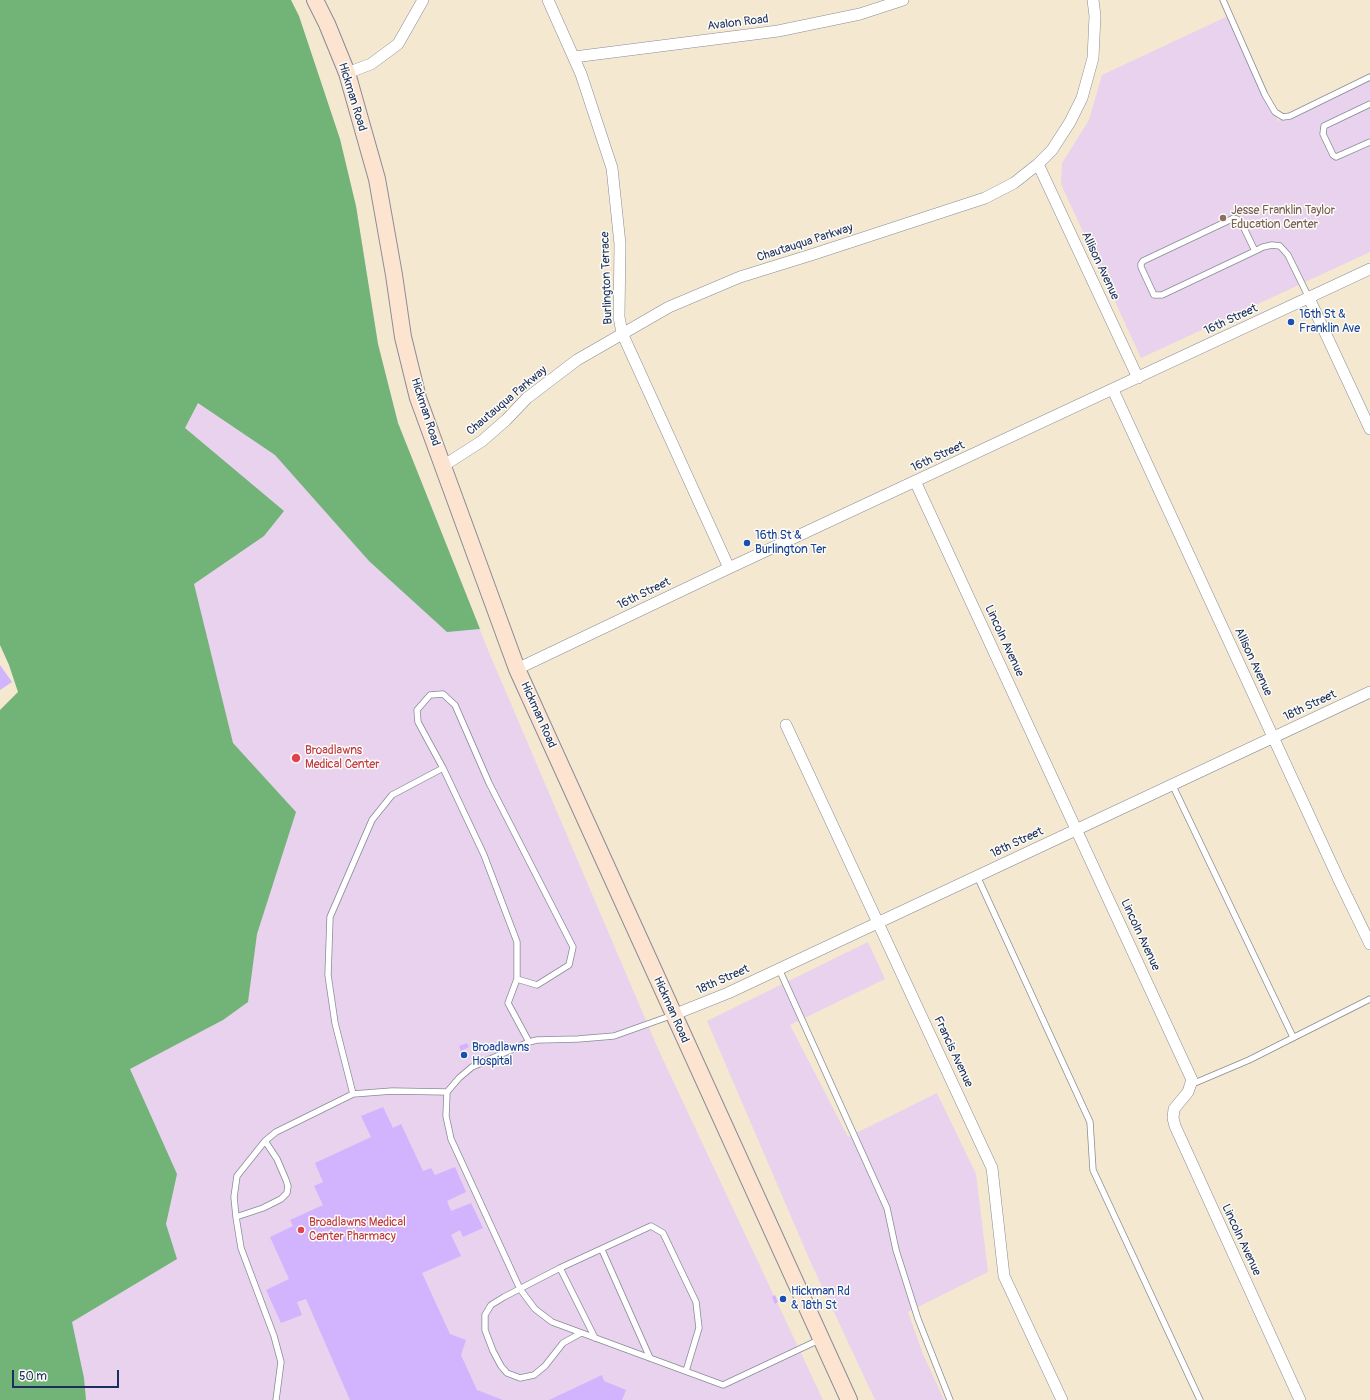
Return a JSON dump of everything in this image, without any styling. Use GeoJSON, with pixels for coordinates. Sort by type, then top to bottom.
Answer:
{"type":"FeatureCollection","features":[{"type":"Feature","properties":{"kind":"main road","name":"Hickman Road"},"geometry":{"type":"LineString","coordinates":[[315,0],[327,24],[347,73],[377,179],[403,337],[418,398],[517,670],[849,1400]]}},
{"type":"Feature","properties":{"kind":"street"},"geometry":{"type":"LineString","coordinates":[[347,73],[371,64],[398,44],[423,0]]}},
{"type":"Feature","properties":{"kind":"street","name":"Burlington Terrace"},"geometry":{"type":"LineString","coordinates":[[548,0],[581,74],[612,168],[620,244],[619,317],[622,333],[729,568]]}},
{"type":"Feature","properties":{"kind":"street","name":"Avalon Road"},"geometry":{"type":"LineString","coordinates":[[574,57],[778,31],[860,14],[903,0]]}},
{"type":"Feature","properties":{"kind":"street","name":"Chautauqua Parkway"},"geometry":{"type":"LineString","coordinates":[[443,466],[482,441],[506,420],[527,398],[577,360],[668,307],[740,277],[985,198],[1014,183],[1038,164],[1052,150],[1070,122],[1082,98],[1093,58],[1095,16],[1092,0]]}},
{"type":"Feature","properties":{"kind":"street","name":"Allison Avenue"},"geometry":{"type":"LineString","coordinates":[[1038,164],[1138,378]]}},
{"type":"Feature","properties":{"kind":"street","name":"16th Street"},"geometry":{"type":"LineString","coordinates":[[517,670],[729,568],[1114,390],[1370,269]]}},
{"type":"Feature","properties":{"kind":"street"},"geometry":{"type":"LineString","coordinates":[[1309,298],[1370,429]]}},
{"type":"Feature","properties":{"kind":"street","name":"Allison Avenue"},"geometry":{"type":"LineString","coordinates":[[1114,390],[1339,880],[1370,944]]}},
{"type":"Feature","properties":{"kind":"street","name":"Lincoln Avenue"},"geometry":{"type":"LineString","coordinates":[[915,481],[1192,1080],[1188,1092],[1174,1109],[1172,1118],[1300,1400]]}},
{"type":"Feature","properties":{"kind":"street","name":"18th Street"},"geometry":{"type":"LineString","coordinates":[[673,1015],[728,993],[1370,692]]}},
{"type":"Feature","properties":{"kind":"street","name":"Francis Avenue"},"geometry":{"type":"LineString","coordinates":[[786,725],[992,1168],[1004,1276],[1062,1400]]}},
{"type":"Feature","properties":{"kind":"lane"},"geometry":{"type":"LineString","coordinates":[[1223,0],[1266,95],[1275,112],[1282,116],[1290,116],[1370,77]]}},
{"type":"Feature","properties":{"kind":"lane"},"geometry":{"type":"LineString","coordinates":[[1370,104],[1324,126],[1323,130],[1323,134],[1333,155],[1336,157],[1370,142]]}},
{"type":"Feature","properties":{"kind":"lane"},"geometry":{"type":"LineString","coordinates":[[1254,251],[1241,222],[1237,218],[1234,218],[1143,261],[1141,267],[1154,295],[1162,295],[1263,247],[1272,245],[1280,246],[1288,255],[1309,298]]}},
{"type":"Feature","properties":{"kind":"lane"},"geometry":{"type":"LineString","coordinates":[[517,979],[536,984],[569,965],[573,947],[489,783],[455,706],[443,694],[430,695],[417,710],[418,722],[443,768],[484,855],[517,942],[517,979],[508,1003],[529,1042]]}},
{"type":"Feature","properties":{"kind":"lane"},"geometry":{"type":"LineString","coordinates":[[353,1094],[335,1023],[328,975],[330,917],[372,820],[392,795],[443,768]]}},
{"type":"Feature","properties":{"kind":"lane"},"geometry":{"type":"LineString","coordinates":[[1172,784],[1293,1037]]}},
{"type":"Feature","properties":{"kind":"lane"},"geometry":{"type":"LineString","coordinates":[[977,876],[1090,1122],[1093,1170],[1200,1400]]}},
{"type":"Feature","properties":{"kind":"lane"},"geometry":{"type":"LineString","coordinates":[[779,969],[888,1208],[896,1250],[918,1319],[950,1400]]}},
{"type":"Feature","properties":{"kind":"lane"},"geometry":{"type":"LineString","coordinates":[[1190,1085],[1249,1060],[1370,999]]}},
{"type":"Feature","properties":{"kind":"lane"},"geometry":{"type":"LineString","coordinates":[[673,1015],[614,1036],[537,1040],[529,1042],[472,1067],[459,1078],[447,1092],[446,1116],[451,1139],[520,1289],[535,1309],[552,1322],[723,1385],[821,1339]]}},
{"type":"Feature","properties":{"kind":"lane"},"geometry":{"type":"LineString","coordinates":[[276,1400],[281,1362],[274,1336],[241,1248],[234,1197],[237,1176],[264,1141],[276,1132],[353,1094],[392,1091],[447,1092]]}},
{"type":"Feature","properties":{"kind":"lane"},"geometry":{"type":"LineString","coordinates":[[236,1217],[275,1202],[287,1194],[288,1186],[277,1159],[264,1141]]}},
{"type":"Feature","properties":{"kind":"lane"},"geometry":{"type":"LineString","coordinates":[[581,1333],[563,1343],[545,1366],[534,1375],[520,1378],[508,1373],[501,1366],[493,1351],[485,1330],[485,1314],[491,1305],[520,1289],[560,1268],[602,1250],[651,1226],[662,1233],[696,1302],[699,1328],[686,1371]]}},
{"type":"Feature","properties":{"kind":"lane"},"geometry":{"type":"LineString","coordinates":[[602,1250],[650,1358]]}},
{"type":"Feature","properties":{"kind":"lane"},"geometry":{"type":"LineString","coordinates":[[560,1268],[595,1338]]}},
{"type":"Feature","properties":{"kind":"shaded area","name":"Jesse Franklin Taylor Education Center"},"geometry":{"type":"Polygon","coordinates":[[[1228,16],[1278,121],[1370,80],[1370,252],[1141,358],[1061,184],[1062,163],[1089,120],[1102,75],[1228,16]]]}},
{"type":"Feature","properties":{"kind":"shaded area","name":"Broadlawns Medical Center"},"geometry":{"type":"Polygon","coordinates":[[[356,206],[378,344],[398,423],[488,650],[659,1051],[823,1400],[0,1400],[108,865],[0,633],[308,207],[356,206]]]}},
{"type":"Feature","properties":{"kind":"shaded area"},"geometry":{"type":"Polygon","coordinates":[[[868,942],[885,979],[790,1025],[848,1137],[937,1093],[976,1174],[988,1272],[908,1312],[923,1354],[944,1400],[875,1400],[811,1263],[707,1021],[868,942]]]}},
{"type":"Feature","properties":{"kind":"green space"},"geometry":{"type":"Polygon","coordinates":[[[0,0],[291,0],[299,16],[340,139],[356,206],[378,344],[398,423],[480,629],[447,632],[369,561],[275,455],[198,403],[185,428],[284,511],[264,536],[194,584],[233,743],[296,812],[257,934],[248,1002],[223,1020],[130,1069],[177,1174],[166,1224],[177,1259],[72,1322],[84,1378],[86,1400],[0,1400],[0,710],[18,692],[9,665],[0,645],[0,0]]]}},
{"type":"Feature","properties":{"kind":"building"},"geometry":{"type":"Polygon","coordinates":[[[0,665],[12,682],[0,690],[0,665]]]}},
{"type":"Feature","properties":{"kind":"building"},"geometry":{"type":"Polygon","coordinates":[[[467,1043],[469,1047],[461,1051],[459,1046],[467,1043]]]}},
{"type":"Feature","properties":{"kind":"building"},"geometry":{"type":"Polygon","coordinates":[[[383,1107],[393,1128],[401,1124],[423,1171],[431,1168],[435,1175],[455,1167],[466,1192],[447,1201],[451,1211],[471,1203],[483,1228],[463,1237],[460,1230],[451,1235],[461,1256],[422,1273],[450,1334],[466,1340],[461,1355],[477,1390],[503,1400],[350,1400],[306,1299],[297,1302],[302,1315],[281,1323],[266,1290],[289,1279],[270,1237],[293,1226],[290,1220],[323,1205],[314,1186],[323,1182],[315,1163],[371,1137],[361,1116],[383,1107]]]}},
{"type":"Feature","properties":{"kind":"building"},"geometry":{"type":"Polygon","coordinates":[[[775,1295],[778,1302],[775,1304],[772,1297],[775,1295]]]}},
{"type":"Feature","properties":{"kind":"building"},"geometry":{"type":"Polygon","coordinates":[[[602,1375],[604,1381],[626,1390],[622,1400],[549,1400],[602,1375]]]}},
{"type":"Feature","properties":{"kind":"place","name":"Jesse Franklin Taylor Education Center"},"geometry":{"type":"Point","coordinates":[1223,218]}},
{"type":"Feature","properties":{"kind":"place","name":"16th St & Franklin Ave"},"geometry":{"type":"Point","coordinates":[1291,322]}},
{"type":"Feature","properties":{"kind":"place","name":"16th St & Burlington Ter"},"geometry":{"type":"Point","coordinates":[747,543]}},
{"type":"Feature","properties":{"kind":"place","name":"Broadlawns Medical Center"},"geometry":{"type":"Point","coordinates":[296,758]}},
{"type":"Feature","properties":{"kind":"place","name":"Broadlawns Hospital"},"geometry":{"type":"Point","coordinates":[464,1055]}},
{"type":"Feature","properties":{"kind":"place","name":"Broadlawns Medical Center Pharmacy"},"geometry":{"type":"Point","coordinates":[301,1230]}},
{"type":"Feature","properties":{"kind":"place","name":"Hickman Rd & 18th St"},"geometry":{"type":"Point","coordinates":[783,1299]}}]}
